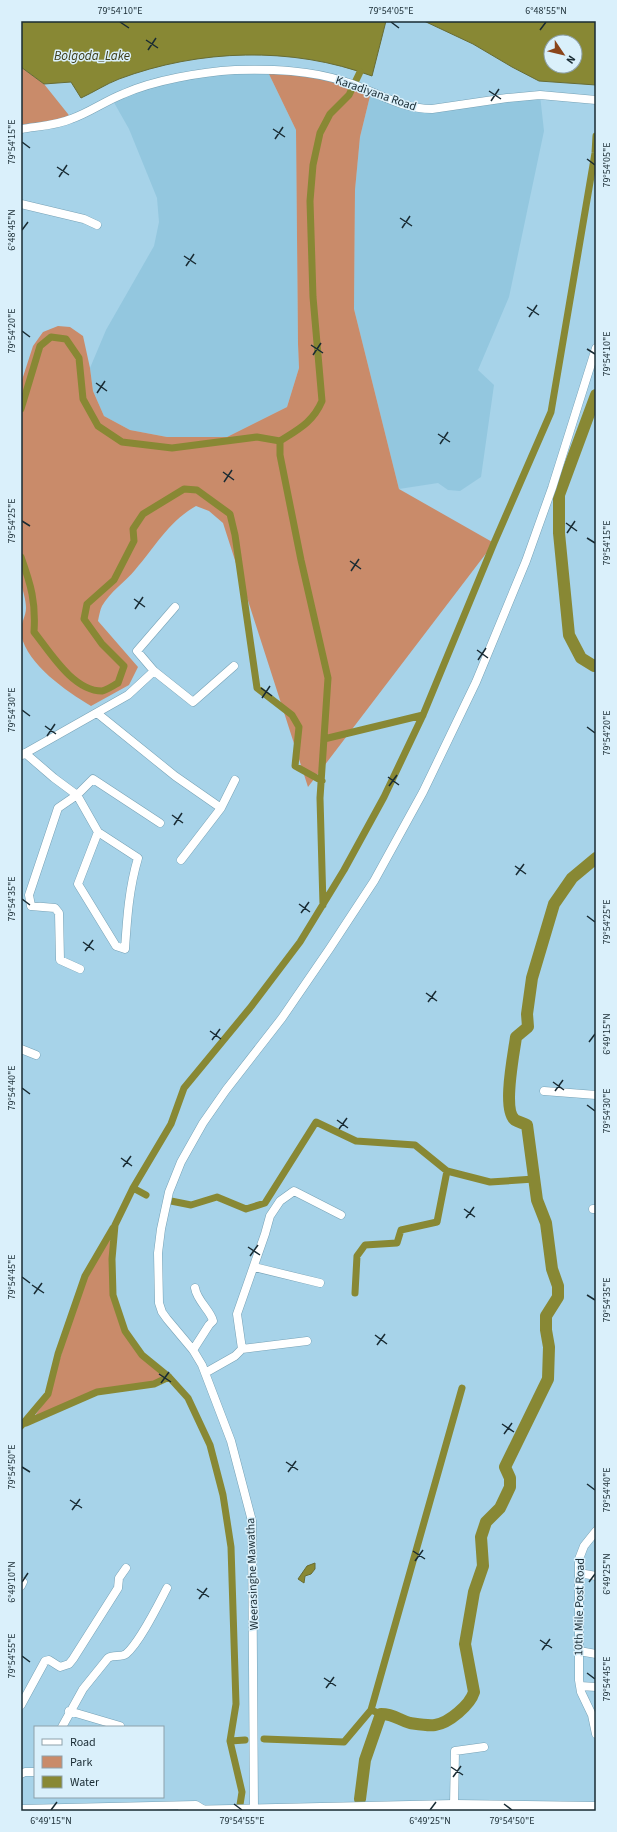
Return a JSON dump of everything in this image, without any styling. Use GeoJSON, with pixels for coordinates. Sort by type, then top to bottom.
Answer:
{"type":"FeatureCollection","features":[{"type":"Feature","properties":{"kind":"main road"},"geometry":{"type":"LineString","coordinates":[[183,1811],[290,1810],[454,1805],[582,1809],[596,1807]]}},
{"type":"Feature","properties":{"kind":"street","name":"Karadiyana Road"},"geometry":{"type":"LineString","coordinates":[[21,129],[60,123],[72,119],[124,93],[177,78],[210,73],[266,70],[300,72],[345,81],[386,99],[420,109],[432,109],[507,98],[550,95],[596,100]]}},
{"type":"Feature","properties":{"kind":"street"},"geometry":{"type":"LineString","coordinates":[[21,204],[84,219],[97,225]]}},
{"type":"Feature","properties":{"kind":"street","name":"Weerasinghe Mawatha"},"geometry":{"type":"LineString","coordinates":[[252,1810],[252,1521],[231,1441],[202,1365],[193,1350],[162,1312],[157,1276],[158,1254],[160,1229],[168,1192],[181,1162],[203,1123],[226,1090],[282,1018],[334,942],[374,881],[423,792],[476,682],[532,546],[596,348]]}},
{"type":"Feature","properties":{"kind":"street"},"geometry":{"type":"LineString","coordinates":[[175,607],[137,651],[154,671],[193,702],[234,666]]}},
{"type":"Feature","properties":{"kind":"street"},"geometry":{"type":"LineString","coordinates":[[98,832],[78,884],[116,946],[125,949],[127,912],[132,878],[138,858],[98,832],[77,795],[23,754],[128,695],[154,671]]}},
{"type":"Feature","properties":{"kind":"street"},"geometry":{"type":"LineString","coordinates":[[97,713],[175,776],[221,808]]}},
{"type":"Feature","properties":{"kind":"street"},"geometry":{"type":"LineString","coordinates":[[80,969],[60,960],[59,913],[55,908],[31,906],[29,896],[58,808],[77,795],[93,779],[160,823]]}},
{"type":"Feature","properties":{"kind":"street"},"geometry":{"type":"LineString","coordinates":[[181,860],[221,808],[235,780]]}},
{"type":"Feature","properties":{"kind":"street"},"geometry":{"type":"LineString","coordinates":[[21,1049],[36,1055]]}},
{"type":"Feature","properties":{"kind":"street"},"geometry":{"type":"LineString","coordinates":[[544,1091],[596,1095]]}},
{"type":"Feature","properties":{"kind":"street"},"geometry":{"type":"LineString","coordinates":[[242,1349],[238,1314],[270,1216],[280,1201],[294,1191],[341,1215]]}},
{"type":"Feature","properties":{"kind":"street"},"geometry":{"type":"LineString","coordinates":[[254,1267],[320,1283]]}},
{"type":"Feature","properties":{"kind":"street"},"geometry":{"type":"LineString","coordinates":[[193,1350],[212,1321],[212,1316],[196,1296],[195,1288]]}},
{"type":"Feature","properties":{"kind":"street"},"geometry":{"type":"LineString","coordinates":[[205,1373],[235,1356],[242,1349],[307,1341]]}},
{"type":"Feature","properties":{"kind":"street","name":"10th Mile Post Road"},"geometry":{"type":"LineString","coordinates":[[596,1532],[580,1552],[579,1573],[580,1686],[592,1715],[596,1734]]}},
{"type":"Feature","properties":{"kind":"street"},"geometry":{"type":"LineString","coordinates":[[21,1705],[45,1661],[49,1660],[60,1667],[69,1664],[73,1659],[118,1588],[119,1578],[126,1568]]}},
{"type":"Feature","properties":{"kind":"street"},"geometry":{"type":"LineString","coordinates":[[579,1573],[596,1576]]}},
{"type":"Feature","properties":{"kind":"street"},"geometry":{"type":"LineString","coordinates":[[62,1726],[82,1688],[108,1658],[126,1654],[147,1625],[167,1588]]}},
{"type":"Feature","properties":{"kind":"street"},"geometry":{"type":"LineString","coordinates":[[579,1651],[596,1654]]}},
{"type":"Feature","properties":{"kind":"street"},"geometry":{"type":"LineString","coordinates":[[580,1686],[596,1687]]}},
{"type":"Feature","properties":{"kind":"street"},"geometry":{"type":"LineString","coordinates":[[69,1711],[120,1726]]}},
{"type":"Feature","properties":{"kind":"street"},"geometry":{"type":"LineString","coordinates":[[454,1805],[455,1751],[484,1747]]}},
{"type":"Feature","properties":{"kind":"street"},"geometry":{"type":"LineString","coordinates":[[21,1774],[25,1772],[34,1772]]}},
{"type":"Feature","properties":{"kind":"street"},"geometry":{"type":"LineString","coordinates":[[21,1809],[196,1805],[207,1810]]}},
{"type":"Feature","properties":{"kind":"shaded area"},"geometry":{"type":"Polygon","coordinates":[[[267,70],[296,130],[299,368],[287,407],[227,437],[167,437],[130,430],[104,416],[93,391],[90,368],[106,330],[154,246],[159,222],[157,198],[129,129],[112,99],[177,78],[267,70]]]}},
{"type":"Feature","properties":{"kind":"shaded area"},"geometry":{"type":"Polygon","coordinates":[[[371,92],[413,108],[540,95],[544,131],[509,297],[478,370],[494,385],[481,477],[460,491],[448,490],[438,483],[399,489],[354,309],[355,190],[360,137],[371,92]]]}},
{"type":"Feature","properties":{"kind":"green space"},"geometry":{"type":"Polygon","coordinates":[[[21,67],[44,84],[72,119],[21,129],[21,67]]]}},
{"type":"Feature","properties":{"kind":"green space"},"geometry":{"type":"Polygon","coordinates":[[[267,70],[300,72],[371,92],[360,137],[355,190],[354,309],[399,489],[494,543],[308,787],[223,523],[209,511],[196,506],[178,519],[135,570],[109,596],[102,606],[98,621],[138,667],[129,685],[91,706],[70,693],[40,667],[31,657],[21,635],[26,608],[21,584],[21,383],[33,346],[43,332],[58,326],[70,327],[83,336],[93,391],[104,416],[130,430],[167,437],[227,437],[287,407],[299,368],[296,130],[267,70]]]}},
{"type":"Feature","properties":{"kind":"green space"},"geometry":{"type":"Polygon","coordinates":[[[110,1238],[111,1296],[123,1332],[140,1356],[165,1377],[152,1382],[97,1390],[34,1417],[49,1396],[66,1338],[87,1277],[110,1238]]]}},
{"type":"Feature","properties":{"kind":"water","name":"Bolgoda_Lake"},"geometry":{"type":"Polygon","coordinates":[[[21,21],[386,21],[372,76],[341,66],[278,56],[246,55],[213,57],[150,69],[114,81],[81,98],[71,82],[44,84],[21,67],[21,21]]]}},
{"type":"Feature","properties":{"kind":"water"},"geometry":{"type":"Polygon","coordinates":[[[424,21],[596,21],[596,85],[539,81],[473,44],[424,21]]]}},
{"type":"Feature","properties":{"kind":"water"},"geometry":{"type":"Polygon","coordinates":[[[315,1563],[315,1569],[311,1574],[305,1576],[304,1583],[298,1579],[307,1566],[315,1563]]]}},
{"type":"Feature","properties":{"kind":"waterway"},"geometry":{"type":"LineString","coordinates":[[323,905],[320,798],[328,678],[301,560],[280,455],[280,441],[310,420],[322,401],[313,297],[310,201],[313,165],[320,133],[330,114],[349,95],[360,72]]}},
{"type":"Feature","properties":{"kind":"waterway"},"geometry":{"type":"LineString","coordinates":[[239,1811],[242,1792],[230,1741],[236,1704],[231,1547],[223,1495],[210,1445],[188,1398],[169,1377],[142,1355],[125,1331],[113,1295],[112,1259],[115,1225],[133,1188],[171,1124],[184,1088],[250,1008],[300,942],[344,870],[384,797],[423,715],[494,543],[551,412],[595,153],[596,136]]}},
{"type":"Feature","properties":{"kind":"waterway"},"geometry":{"type":"LineString","coordinates":[[21,409],[40,346],[51,337],[66,339],[79,358],[83,399],[98,426],[122,442],[172,448],[257,437],[280,441]]}},
{"type":"Feature","properties":{"kind":"waterway"},"geometry":{"type":"LineString","coordinates":[[596,395],[559,495],[559,533],[569,635],[581,658],[594,666],[596,665]]}},
{"type":"Feature","properties":{"kind":"waterway"},"geometry":{"type":"LineString","coordinates":[[21,557],[28,576],[32,594],[34,632],[63,669],[72,678],[81,685],[102,691],[118,683],[124,666],[102,644],[84,619],[87,604],[114,580],[134,541],[133,529],[143,514],[184,489],[197,490],[230,514],[235,535],[257,688],[292,715],[299,727],[295,766],[322,781]]}},
{"type":"Feature","properties":{"kind":"waterway"},"geometry":{"type":"LineString","coordinates":[[324,739],[423,715]]}},
{"type":"Feature","properties":{"kind":"waterway"},"geometry":{"type":"LineString","coordinates":[[360,1799],[365,1760],[381,1714],[393,1716],[410,1723],[426,1725],[441,1724],[464,1708],[474,1692],[465,1644],[474,1592],[483,1566],[481,1537],[486,1522],[500,1508],[510,1487],[510,1478],[505,1467],[548,1379],[549,1347],[546,1330],[546,1316],[558,1297],[558,1286],[552,1269],[546,1223],[537,1200],[527,1125],[515,1120],[511,1114],[509,1105],[513,1055],[516,1037],[528,1027],[527,1014],[532,978],[554,904],[572,878],[596,858]]}},
{"type":"Feature","properties":{"kind":"waterway"},"geometry":{"type":"LineString","coordinates":[[171,1201],[191,1205],[217,1197],[246,1209],[265,1203],[316,1122],[356,1141],[415,1145],[447,1171],[490,1182],[534,1179]]}},
{"type":"Feature","properties":{"kind":"waterway"},"geometry":{"type":"LineString","coordinates":[[355,1293],[357,1256],[365,1245],[397,1243],[401,1230],[437,1222],[447,1171]]}},
{"type":"Feature","properties":{"kind":"waterway"},"geometry":{"type":"LineString","coordinates":[[133,1188],[146,1195]]}},
{"type":"Feature","properties":{"kind":"waterway"},"geometry":{"type":"LineString","coordinates":[[21,1426],[48,1394],[58,1354],[85,1276],[113,1228]]}},
{"type":"Feature","properties":{"kind":"waterway"},"geometry":{"type":"LineString","coordinates":[[26,1423],[97,1392],[154,1384],[169,1377]]}},
{"type":"Feature","properties":{"kind":"waterway"},"geometry":{"type":"LineString","coordinates":[[381,1714],[371,1710],[462,1388]]}},
{"type":"Feature","properties":{"kind":"waterway"},"geometry":{"type":"LineString","coordinates":[[264,1739],[344,1742],[371,1710]]}},
{"type":"Feature","properties":{"kind":"waterway"},"geometry":{"type":"LineString","coordinates":[[230,1741],[245,1740]]}}]}
